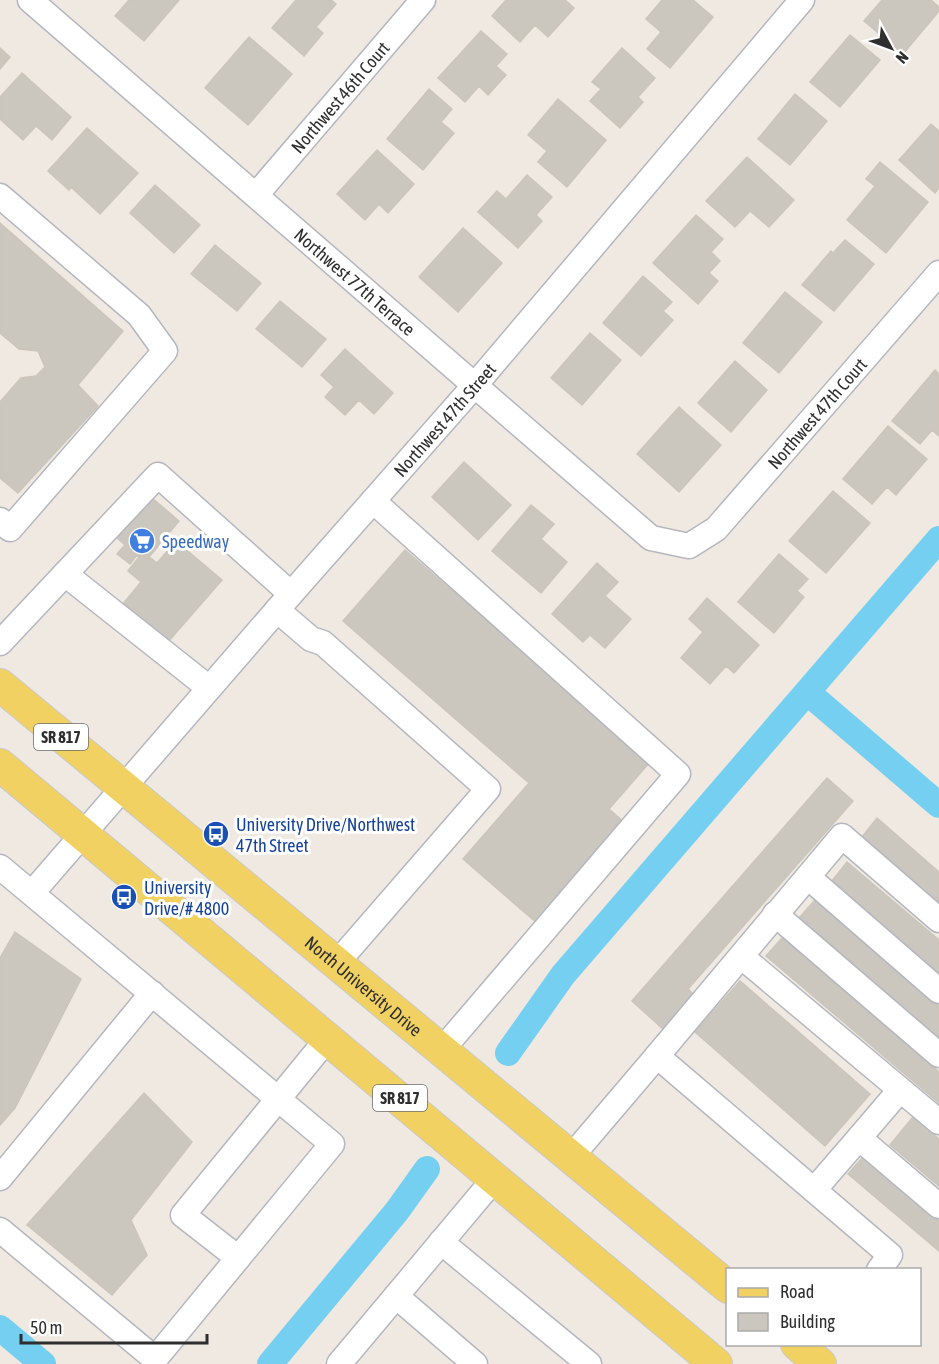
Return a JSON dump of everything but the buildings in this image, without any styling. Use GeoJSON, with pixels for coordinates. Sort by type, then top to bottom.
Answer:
{"type":"FeatureCollection","features":[{"type":"Feature","properties":{"kind":"main road","name":"North University Drive"},"geometry":{"type":"LineString","coordinates":[[0,686],[726,1285]]}},
{"type":"Feature","properties":{"kind":"main road","name":"SR 817"},"geometry":{"type":"LineString","coordinates":[[0,765],[716,1364]]}},
{"type":"Feature","properties":{"kind":"street","name":"Northwest 46th Court"},"geometry":{"type":"LineString","coordinates":[[256,195],[423,0]]}},
{"type":"Feature","properties":{"kind":"street","name":"Northwest 47th Street"},"geometry":{"type":"LineString","coordinates":[[32,893],[476,384],[802,0]]}},
{"type":"Feature","properties":{"kind":"street","name":"Northwest 77th Terrace"},"geometry":{"type":"LineString","coordinates":[[41,3],[256,195],[651,538],[689,546]]}},
{"type":"Feature","properties":{"kind":"street"},"geometry":{"type":"LineString","coordinates":[[0,196],[139,315],[165,351],[10,529],[0,520]]}},
{"type":"Feature","properties":{"kind":"street","name":"Northwest 47th Court"},"geometry":{"type":"LineString","coordinates":[[689,546],[716,529],[939,273]]}},
{"type":"Feature","properties":{"kind":"street"},"geometry":{"type":"LineString","coordinates":[[0,643],[158,475],[284,602],[311,639],[323,643],[488,789],[336,964]]}},
{"type":"Feature","properties":{"kind":"street"},"geometry":{"type":"LineString","coordinates":[[373,501],[678,774],[441,1051]]}},
{"type":"Feature","properties":{"kind":"street"},"geometry":{"type":"LineString","coordinates":[[65,574],[209,688]]}},
{"type":"Feature","properties":{"kind":"street"},"geometry":{"type":"LineString","coordinates":[[571,1157],[842,836],[939,920]]}},
{"type":"Feature","properties":{"kind":"street"},"geometry":{"type":"LineString","coordinates":[[808,877],[939,991]]}},
{"type":"Feature","properties":{"kind":"street"},"geometry":{"type":"LineString","coordinates":[[0,1230],[154,1359],[332,1144],[32,893],[4,879]]}},
{"type":"Feature","properties":{"kind":"street"},"geometry":{"type":"LineString","coordinates":[[776,914],[939,1055]]}},
{"type":"Feature","properties":{"kind":"street"},"geometry":{"type":"LineString","coordinates":[[742,957],[939,1122]]}},
{"type":"Feature","properties":{"kind":"street"},"geometry":{"type":"LineString","coordinates":[[0,1178],[152,993]]}},
{"type":"Feature","properties":{"kind":"street"},"geometry":{"type":"LineString","coordinates":[[238,1258],[183,1215],[328,1038]]}},
{"type":"Feature","properties":{"kind":"street"},"geometry":{"type":"LineString","coordinates":[[657,1056],[890,1255],[880,1268]]}},
{"type":"Feature","properties":{"kind":"street"},"geometry":{"type":"LineString","coordinates":[[814,1190],[900,1090]]}},
{"type":"Feature","properties":{"kind":"street"},"geometry":{"type":"LineString","coordinates":[[860,1138],[939,1206]]}},
{"type":"Feature","properties":{"kind":"street"},"geometry":{"type":"LineString","coordinates":[[339,1364],[495,1178]]}},
{"type":"Feature","properties":{"kind":"street"},"geometry":{"type":"LineString","coordinates":[[441,1242],[589,1364]]}},
{"type":"Feature","properties":{"kind":"street"},"geometry":{"type":"LineString","coordinates":[[396,1296],[475,1364]]}},
{"type":"Feature","properties":{"kind":"waterway"},"geometry":{"type":"LineString","coordinates":[[508,1053],[563,975],[939,539]]}},
{"type":"Feature","properties":{"kind":"waterway"},"geometry":{"type":"LineString","coordinates":[[807,692],[939,805]]}},
{"type":"Feature","properties":{"kind":"waterway"},"geometry":{"type":"LineString","coordinates":[[270,1364],[397,1211],[427,1169]]}},
{"type":"Feature","properties":{"kind":"waterway"},"geometry":{"type":"LineString","coordinates":[[0,1328],[43,1364]]}},
{"type":"Feature","properties":{"kind":"place","name":"Speedway"},"geometry":{"type":"Point","coordinates":[142,541]}},
{"type":"Feature","properties":{"kind":"place","name":"University Drive/Northwest 47th Street"},"geometry":{"type":"Point","coordinates":[216,834]}},
{"type":"Feature","properties":{"kind":"place","name":"University Drive/# 4800"},"geometry":{"type":"Point","coordinates":[124,897]}}]}
